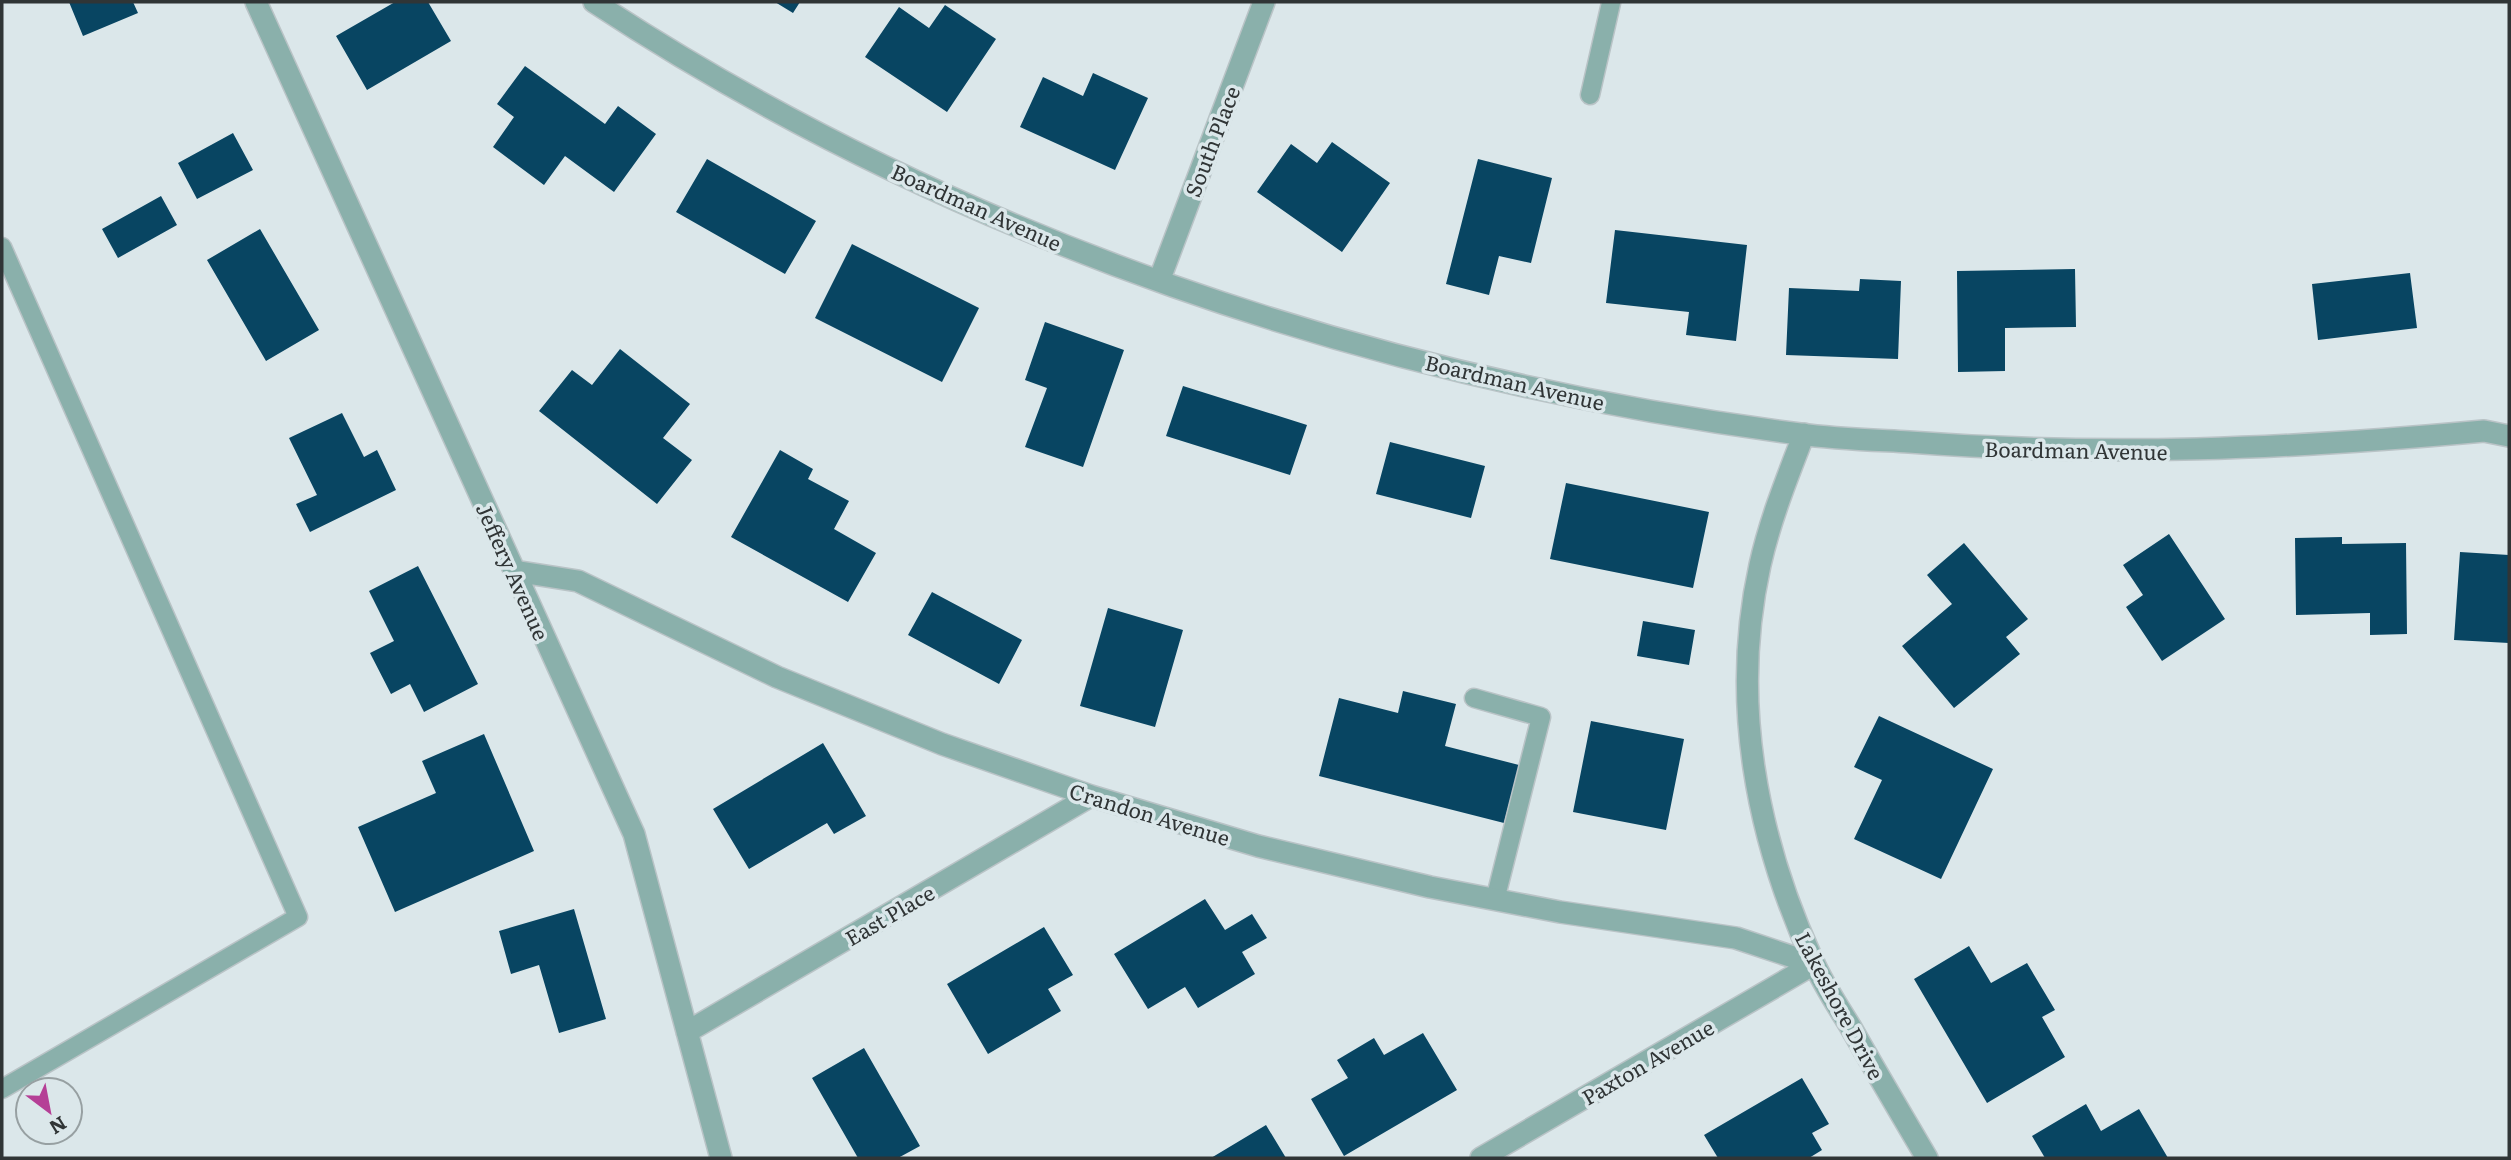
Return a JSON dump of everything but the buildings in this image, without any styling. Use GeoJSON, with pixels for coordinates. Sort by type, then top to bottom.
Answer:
{"type":"FeatureCollection","features":[{"type":"Feature","properties":{"kind":"street","name":"Jeffery Avenue"},"geometry":{"type":"LineString","coordinates":[[256,2],[634,834],[721,1158]]}},
{"type":"Feature","properties":{"kind":"street","name":"Boardman Avenue"},"geometry":{"type":"LineString","coordinates":[[594,2],[767,105],[876,161],[1025,229],[1158,281],[1293,326],[1490,379],[1650,411],[1804,435],[1995,449],[2158,452],[2322,446],[2484,431],[2509,436]]}},
{"type":"Feature","properties":{"kind":"street","name":"South Place"},"geometry":{"type":"LineString","coordinates":[[1158,281],[1264,2]]}},
{"type":"Feature","properties":{"kind":"street","name":"Lakeshore Drive"},"geometry":{"type":"LineString","coordinates":[[1804,435],[1774,512],[1760,567],[1749,651],[1750,736],[1762,819],[1777,874],[1814,964],[1927,1158]]}},
{"type":"Feature","properties":{"kind":"street","name":"Crandon Avenue"},"geometry":{"type":"LineString","coordinates":[[514,571],[578,581],[777,677],[942,744],[1091,796],[1258,846],[1495,900],[1736,938],[1814,964]]}},
{"type":"Feature","properties":{"kind":"street","name":"East Place"},"geometry":{"type":"LineString","coordinates":[[687,1032],[1091,796]]}},
{"type":"Feature","properties":{"kind":"street","name":"Paxton Avenue"},"geometry":{"type":"LineString","coordinates":[[1481,1158],[1814,964]]}},
{"type":"Feature","properties":{"kind":"lane"},"geometry":{"type":"LineString","coordinates":[[1590,95],[1612,2]]}},
{"type":"Feature","properties":{"kind":"lane"},"geometry":{"type":"LineString","coordinates":[[2,247],[298,917],[2,1089]]}},
{"type":"Feature","properties":{"kind":"lane"},"geometry":{"type":"LineString","coordinates":[[1474,698],[1541,717],[1495,900]]}}]}
